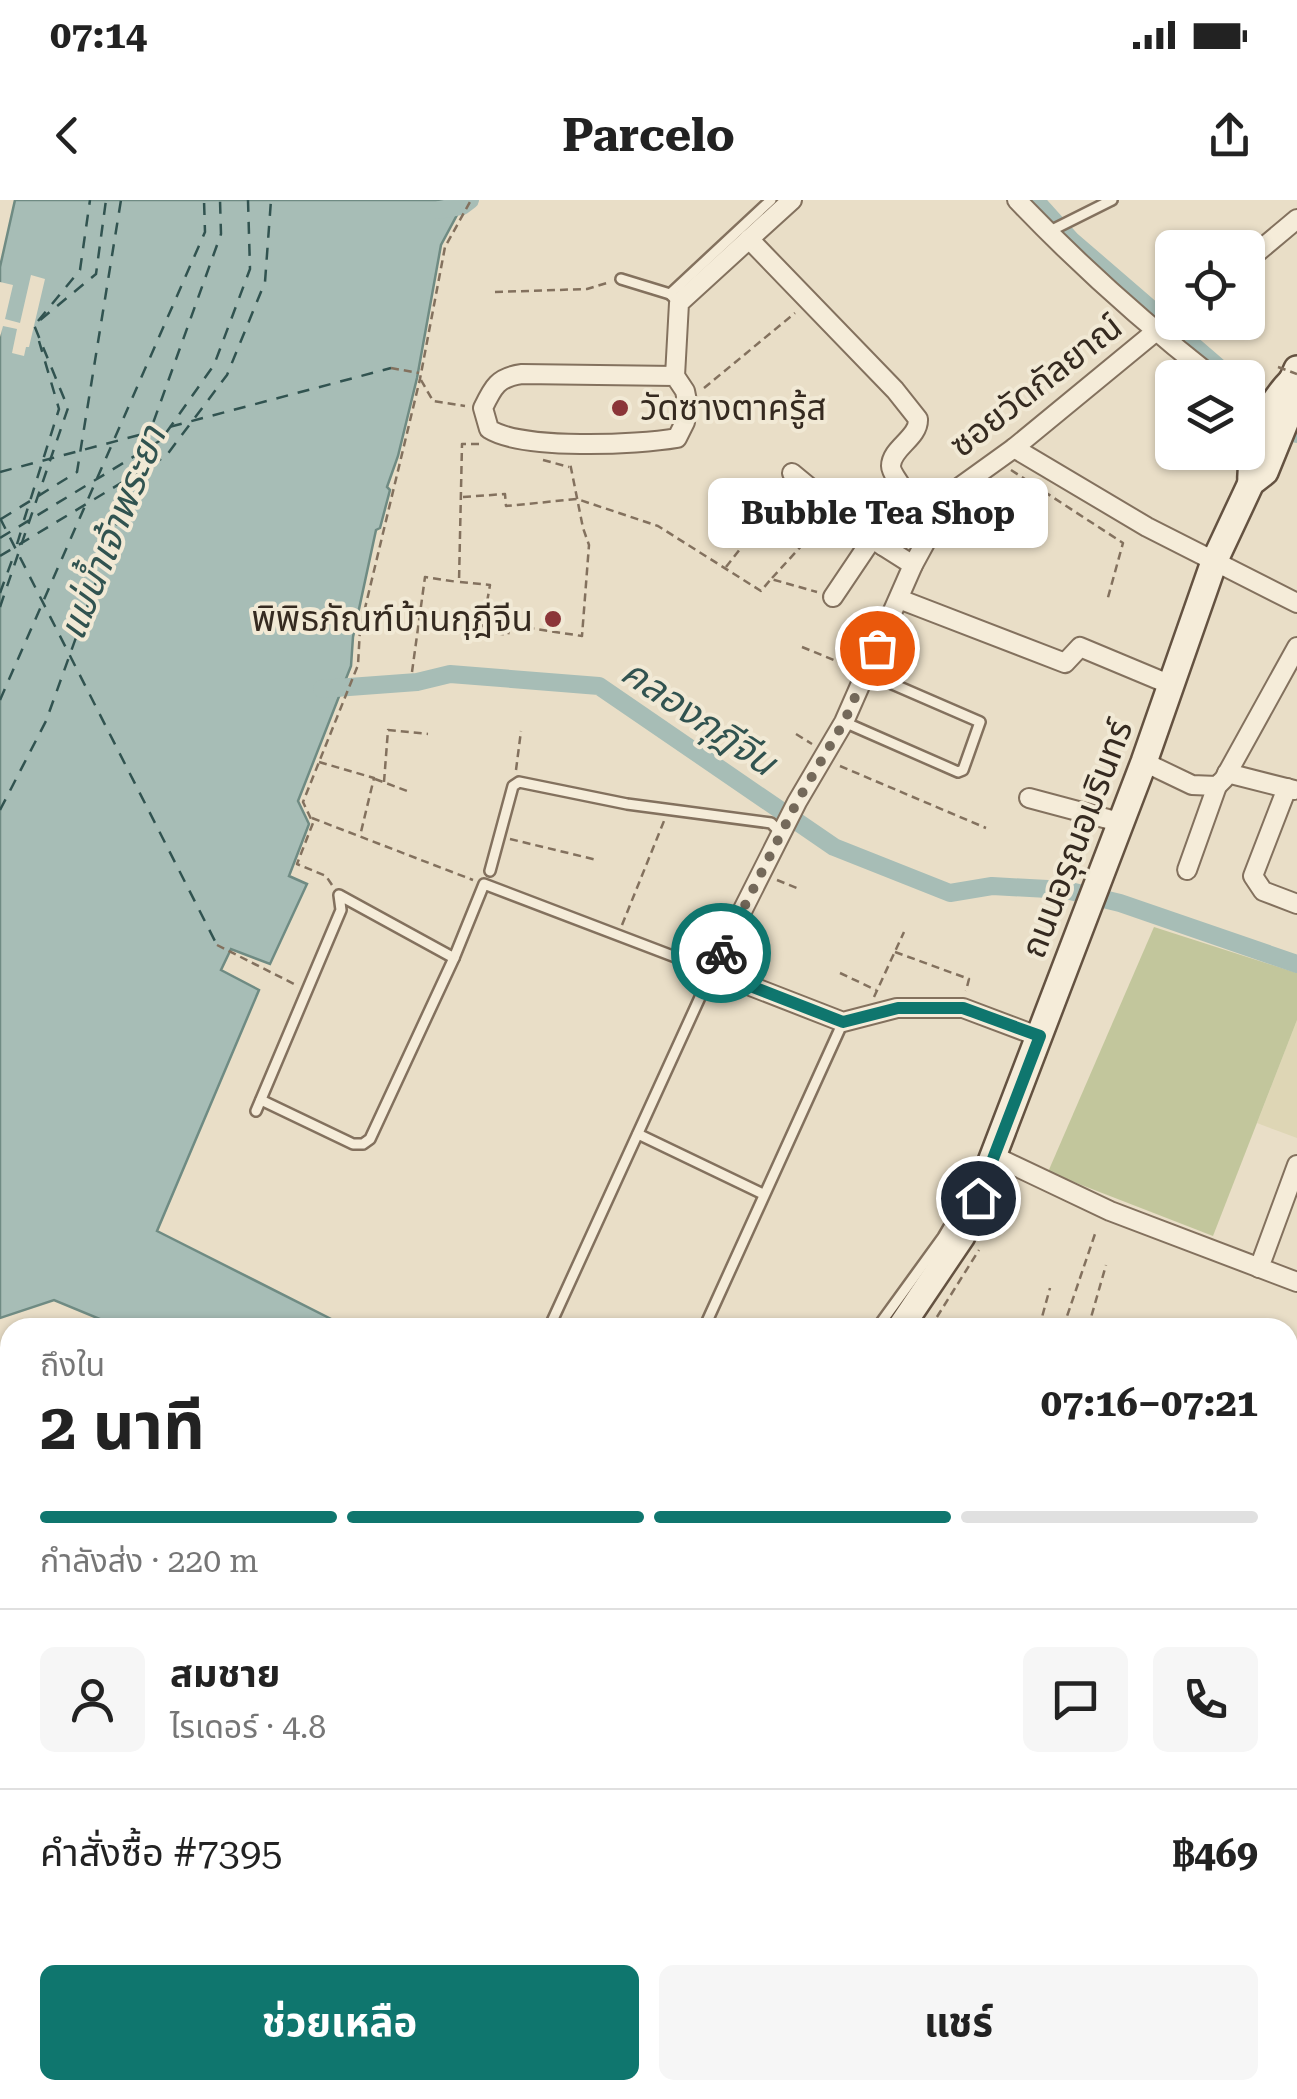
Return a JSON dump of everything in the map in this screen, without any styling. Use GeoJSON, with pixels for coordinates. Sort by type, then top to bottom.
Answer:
{"type":"FeatureCollection","features":[{"type":"Feature","properties":{"kind":"main road"},"geometry":{"type":"LineString","coordinates":[[1275,420],[1293,401],[1291,372]]}},
{"type":"Feature","properties":{"kind":"main road","name":"ถนนอรุณอมรินทร์"},"geometry":{"type":"LineString","coordinates":[[907,1318],[962,1236],[1144,762],[1214,562],[1251,483],[1250,462],[1275,420]]}},
{"type":"Feature","properties":{"kind":"street"},"geometry":{"type":"LineString","coordinates":[[675,376],[505,376],[494,384],[483,408],[489,429],[502,437],[566,444],[677,438],[685,422],[687,401],[675,376],[674,299],[792,200]]}},
{"type":"Feature","properties":{"kind":"street"},"geometry":{"type":"LineString","coordinates":[[1017,200],[1055,229],[1155,331]]}},
{"type":"Feature","properties":{"kind":"street"},"geometry":{"type":"LineString","coordinates":[[1265,246],[1297,220]]}},
{"type":"Feature","properties":{"kind":"street"},"geometry":{"type":"LineString","coordinates":[[749,239],[895,390],[919,422],[892,462],[904,494],[896,528],[878,543],[833,597]]}},
{"type":"Feature","properties":{"kind":"street","name":"ซอยวัดกัลยาณ์"},"geometry":{"type":"LineString","coordinates":[[712,971],[797,802],[844,722],[913,565],[957,489],[1014,448],[1155,333]]}},
{"type":"Feature","properties":{"kind":"street"},"geometry":{"type":"LineString","coordinates":[[1166,340],[1191,360]]}},
{"type":"Feature","properties":{"kind":"street"},"geometry":{"type":"LineString","coordinates":[[1014,448],[1147,526],[1297,603]]}},
{"type":"Feature","properties":{"kind":"street"},"geometry":{"type":"LineString","coordinates":[[792,473],[878,543],[913,565]]}},
{"type":"Feature","properties":{"kind":"street"},"geometry":{"type":"LineString","coordinates":[[899,599],[1065,663],[1080,648],[1172,685]]}},
{"type":"Feature","properties":{"kind":"street"},"geometry":{"type":"LineString","coordinates":[[1187,870],[1222,780],[1297,647]]}},
{"type":"Feature","properties":{"kind":"street"},"geometry":{"type":"LineString","coordinates":[[1144,762],[1192,785],[1222,780],[1292,789],[1254,876],[1264,891],[1297,904]]}},
{"type":"Feature","properties":{"kind":"street"},"geometry":{"type":"LineString","coordinates":[[1030,798],[1120,822]]}},
{"type":"Feature","properties":{"kind":"street"},"geometry":{"type":"LineString","coordinates":[[712,971],[843,1022],[898,1008],[963,1008],[1040,1036]]}},
{"type":"Feature","properties":{"kind":"street"},"geometry":{"type":"LineString","coordinates":[[994,1156],[1110,1212],[1297,1282]]}},
{"type":"Feature","properties":{"kind":"street"},"geometry":{"type":"LineString","coordinates":[[1259,1268],[1297,1165]]}},
{"type":"Feature","properties":{"kind":"lane"},"geometry":{"type":"LineString","coordinates":[[621,279],[674,299],[772,200]]}},
{"type":"Feature","properties":{"kind":"lane"},"geometry":{"type":"LineString","coordinates":[[1055,229],[1112,200]]}},
{"type":"Feature","properties":{"kind":"lane"},"geometry":{"type":"LineString","coordinates":[[844,722],[958,772],[963,770],[980,722],[866,673]]}},
{"type":"Feature","properties":{"kind":"lane"},"geometry":{"type":"LineString","coordinates":[[490,871],[514,786],[523,782],[626,804],[771,822],[782,832]]}},
{"type":"Feature","properties":{"kind":"lane"},"geometry":{"type":"LineString","coordinates":[[261,1100],[353,1144],[370,1139],[484,884],[712,971],[553,1318]]}},
{"type":"Feature","properties":{"kind":"lane"},"geometry":{"type":"LineString","coordinates":[[339,895],[454,958]]}},
{"type":"Feature","properties":{"kind":"lane"},"geometry":{"type":"LineString","coordinates":[[256,1111],[341,910],[339,895]]}},
{"type":"Feature","properties":{"kind":"lane"},"geometry":{"type":"LineString","coordinates":[[708,1318],[843,1022]]}},
{"type":"Feature","properties":{"kind":"lane"},"geometry":{"type":"LineString","coordinates":[[883,1318],[944,1237],[1004,1129]]}},
{"type":"Feature","properties":{"kind":"lane"},"geometry":{"type":"LineString","coordinates":[[638,1134],[763,1194]]}},
{"type":"Feature","properties":{"kind":"path"},"geometry":{"type":"LineString","coordinates":[[339,895],[326,876],[298,864],[314,823],[303,802],[354,674],[360,629],[420,376],[445,246],[470,201]]}},
{"type":"Feature","properties":{"kind":"path"},"geometry":{"type":"LineString","coordinates":[[494,292],[587,289],[621,279]]}},
{"type":"Feature","properties":{"kind":"path"},"geometry":{"type":"LineString","coordinates":[[687,401],[807,302]]}},
{"type":"Feature","properties":{"kind":"path"},"geometry":{"type":"LineString","coordinates":[[391,368],[420,376],[433,401],[483,408]]}},
{"type":"Feature","properties":{"kind":"path"},"geometry":{"type":"LineString","coordinates":[[459,582],[462,444],[484,444]]}},
{"type":"Feature","properties":{"kind":"path"},"geometry":{"type":"LineString","coordinates":[[412,672],[425,577],[490,585],[482,632],[508,635],[510,625],[524,625],[582,636],[589,545],[566,444]]}},
{"type":"Feature","properties":{"kind":"path"},"geometry":{"type":"LineString","coordinates":[[996,460],[1123,543],[1107,601]]}},
{"type":"Feature","properties":{"kind":"path"},"geometry":{"type":"LineString","coordinates":[[461,498],[505,494],[506,506],[577,499],[658,526],[761,591],[806,542]]}},
{"type":"Feature","properties":{"kind":"path"},"geometry":{"type":"LineString","coordinates":[[725,568],[776,502]]}},
{"type":"Feature","properties":{"kind":"path"},"geometry":{"type":"LineString","coordinates":[[771,579],[833,597]]}},
{"type":"Feature","properties":{"kind":"path"},"geometry":{"type":"LineString","coordinates":[[802,647],[866,673]]}},
{"type":"Feature","properties":{"kind":"path"},"geometry":{"type":"LineString","coordinates":[[384,782],[388,730],[428,734]]}},
{"type":"Feature","properties":{"kind":"path"},"geometry":{"type":"LineString","coordinates":[[514,786],[521,731]]}},
{"type":"Feature","properties":{"kind":"path"},"geometry":{"type":"LineString","coordinates":[[823,758],[986,828]]}},
{"type":"Feature","properties":{"kind":"path"},"geometry":{"type":"LineString","coordinates":[[319,762],[410,792]]}},
{"type":"Feature","properties":{"kind":"path"},"geometry":{"type":"LineString","coordinates":[[360,837],[374,778]]}},
{"type":"Feature","properties":{"kind":"path"},"geometry":{"type":"LineString","coordinates":[[618,935],[669,809]]}},
{"type":"Feature","properties":{"kind":"path"},"geometry":{"type":"LineString","coordinates":[[311,818],[484,884]]}},
{"type":"Feature","properties":{"kind":"path"},"geometry":{"type":"LineString","coordinates":[[499,836],[598,860]]}},
{"type":"Feature","properties":{"kind":"path"},"geometry":{"type":"LineString","coordinates":[[761,874],[799,889]]}},
{"type":"Feature","properties":{"kind":"path"},"geometry":{"type":"LineString","coordinates":[[864,1016],[904,932]]}},
{"type":"Feature","properties":{"kind":"path"},"geometry":{"type":"LineString","coordinates":[[217,945],[306,990]]}},
{"type":"Feature","properties":{"kind":"path"},"geometry":{"type":"LineString","coordinates":[[895,952],[969,979],[963,1008]]}},
{"type":"Feature","properties":{"kind":"path"},"geometry":{"type":"LineString","coordinates":[[840,972],[877,990]]}},
{"type":"Feature","properties":{"kind":"path"},"geometry":{"type":"LineString","coordinates":[[1066,1318],[1096,1231]]}},
{"type":"Feature","properties":{"kind":"path"},"geometry":{"type":"LineString","coordinates":[[1091,1318],[1106,1265]]}},
{"type":"Feature","properties":{"kind":"path"},"geometry":{"type":"LineString","coordinates":[[1042,1318],[1050,1288]]}},
{"type":"Feature","properties":{"kind":"shaded area"},"geometry":{"type":"Polygon","coordinates":[[[1297,1020],[1297,1138],[1257,1123],[1297,1020]]]}},
{"type":"Feature","properties":{"kind":"green space"},"geometry":{"type":"Polygon","coordinates":[[[1154,927],[1297,973],[1297,1020],[1213,1236],[1048,1172],[1154,927]]]}},
{"type":"Feature","properties":{"kind":"water","name":"แม่น้ำเจ้าพระยา"},"geometry":{"type":"Polygon","coordinates":[[[15,200],[465,200],[441,245],[417,378],[387,487],[390,490],[380,528],[376,530],[353,637],[351,666],[298,801],[309,824],[289,876],[307,884],[270,964],[231,949],[221,970],[259,990],[157,1231],[329,1318],[97,1318],[54,1300],[0,1318],[0,267],[15,200]]]}},
{"type":"Feature","properties":{"kind":"pier"},"geometry":{"type":"Polygon","coordinates":[[[31,275],[45,279],[24,356],[12,353],[17,329],[3,326],[0,337],[0,282],[13,285],[5,319],[20,323],[31,275]]]}},
{"type":"Feature","properties":{"kind":"waterway"},"geometry":{"type":"LineString","coordinates":[[439,210],[462,206],[470,200]]}},
{"type":"Feature","properties":{"kind":"waterway"},"geometry":{"type":"LineString","coordinates":[[1035,200],[1071,240],[1210,360]]}},
{"type":"Feature","properties":{"kind":"waterway"},"geometry":{"type":"LineString","coordinates":[[1265,406],[1297,434]]}},
{"type":"Feature","properties":{"kind":"waterway","name":"คลองกุฎีจีน"},"geometry":{"type":"LineString","coordinates":[[322,689],[417,682],[450,674],[599,686],[834,847],[950,893],[992,886],[1066,890],[1120,903],[1297,964]]}},
{"type":"Feature","properties":{"kind":"ferry route"},"geometry":{"type":"LineString","coordinates":[[38,321],[80,270],[90,200]]}},
{"type":"Feature","properties":{"kind":"ferry route"},"geometry":{"type":"LineString","coordinates":[[0,607],[68,408],[34,325],[96,274],[106,200]]}},
{"type":"Feature","properties":{"kind":"ferry route"},"geometry":{"type":"LineString","coordinates":[[1,519],[77,472],[121,200]]}},
{"type":"Feature","properties":{"kind":"ferry route"},"geometry":{"type":"LineString","coordinates":[[0,700],[205,232],[204,200]]}},
{"type":"Feature","properties":{"kind":"ferry route"},"geometry":{"type":"LineString","coordinates":[[0,810],[46,721],[221,234],[220,200]]}},
{"type":"Feature","properties":{"kind":"ferry route"},"geometry":{"type":"LineString","coordinates":[[0,538],[161,440],[214,365],[250,269],[248,200]]}},
{"type":"Feature","properties":{"kind":"ferry route"},"geometry":{"type":"LineString","coordinates":[[0,556],[166,456],[227,375],[265,282],[271,200]]}},
{"type":"Feature","properties":{"kind":"ferry route"},"geometry":{"type":"LineString","coordinates":[[24,520],[59,409],[39,341]]}},
{"type":"Feature","properties":{"kind":"ferry route"},"geometry":{"type":"LineString","coordinates":[[0,472],[391,368]]}},
{"type":"Feature","properties":{"kind":"ferry route"},"geometry":{"type":"LineString","coordinates":[[0,518],[217,945]]}},
{"type":"Feature","properties":{"kind":"ferry route"},"geometry":{"type":"LineString","coordinates":[[17,544],[22,528]]}},
{"type":"Feature","properties":{"kind":"ferry route"},"geometry":{"type":"LineString","coordinates":[[0,593],[15,552]]}},
{"type":"Feature","properties":{"kind":"way so far"},"geometry":{"type":"LineString","coordinates":[[721,953],[797,802],[844,722],[877,648]]}},
{"type":"Feature","properties":{"kind":"place","name":"วัดซางตาครู้ส"},"geometry":{"type":"Point","coordinates":[620,408]}},
{"type":"Feature","properties":{"kind":"place","name":"พิพิธภัณฑ์บ้านกุฎีจีน"},"geometry":{"type":"Point","coordinates":[553,619]}},
{"type":"Feature","properties":{"kind":"place","name":"Bubble Tea Shop"},"geometry":{"type":"Point","coordinates":[877,648]}},
{"type":"Feature","properties":{"kind":"route"},"geometry":{"type":"LineString","coordinates":[[721,953],[712,971],[843,1022],[898,1008],[963,1008],[1040,1036],[978,1198]]}}]}
